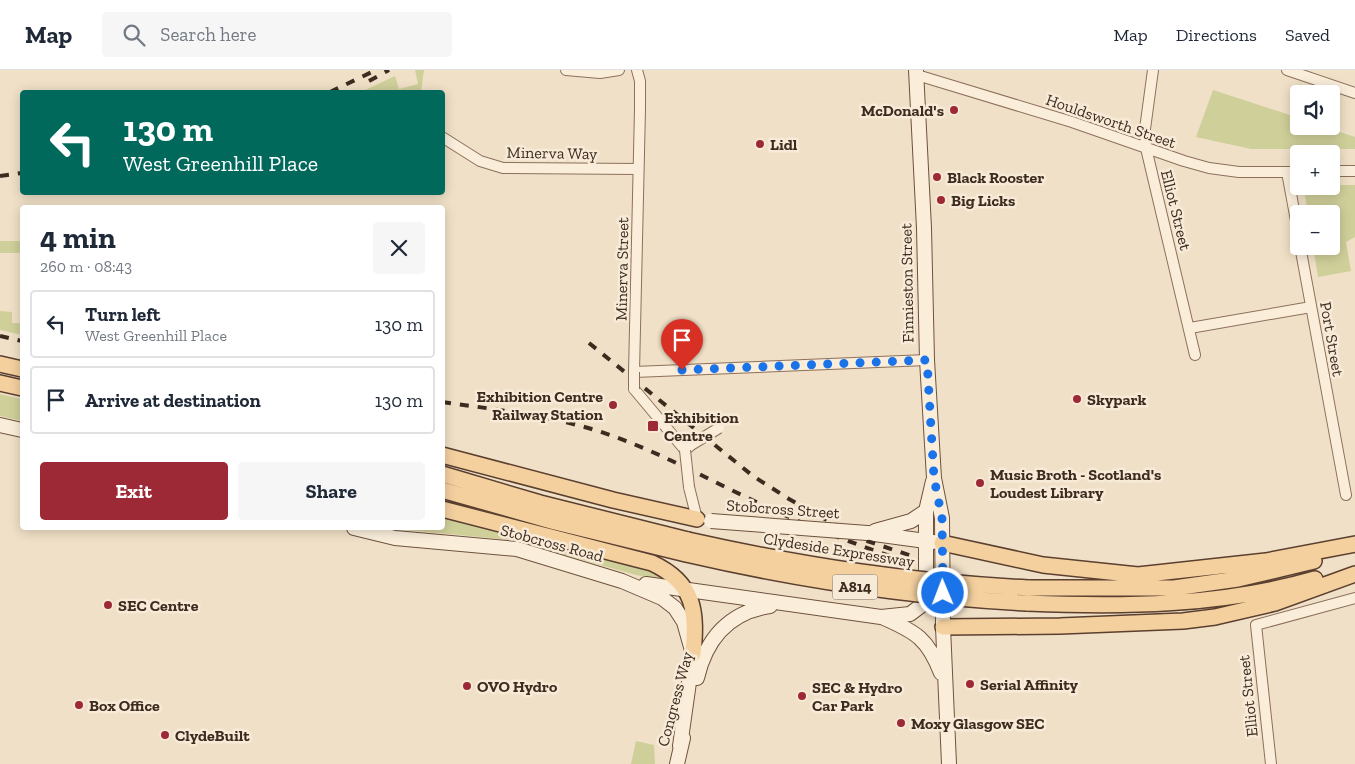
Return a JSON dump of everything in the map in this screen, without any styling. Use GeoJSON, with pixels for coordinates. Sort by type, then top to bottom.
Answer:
{"type":"FeatureCollection","features":[{"type":"Feature","properties":{"kind":"main road"},"geometry":{"type":"LineString","coordinates":[[0,364],[20,369]]}},
{"type":"Feature","properties":{"kind":"main road"},"geometry":{"type":"LineString","coordinates":[[0,383],[20,388]]}},
{"type":"Feature","properties":{"kind":"main road"},"geometry":{"type":"LineString","coordinates":[[445,457],[613,500],[704,520]]}},
{"type":"Feature","properties":{"kind":"main road","name":"Clydeside Expressway"},"geometry":{"type":"LineString","coordinates":[[445,475],[687,547]]}},
{"type":"Feature","properties":{"kind":"main road","name":"Clydeside Expressway"},"geometry":{"type":"LineString","coordinates":[[445,491],[555,522],[687,547],[861,573],[942,582],[1027,596],[1150,604],[1222,599],[1282,588],[1355,567]]}},
{"type":"Feature","properties":{"kind":"main road"},"geometry":{"type":"LineString","coordinates":[[445,511],[652,563],[676,577],[687,591],[695,620],[693,654]]}},
{"type":"Feature","properties":{"kind":"main road"},"geometry":{"type":"LineString","coordinates":[[942,543],[1043,565],[1138,575],[1266,561],[1355,544]]}},
{"type":"Feature","properties":{"kind":"main road","name":"Clydeside Expressway"},"geometry":{"type":"LineString","coordinates":[[1027,596],[1174,588],[1277,571],[1355,549]]}},
{"type":"Feature","properties":{"kind":"main road"},"geometry":{"type":"LineString","coordinates":[[943,627],[1060,626],[1183,621],[1215,617],[1275,603],[1355,574]]}},
{"type":"Feature","properties":{"kind":"street"},"geometry":{"type":"LineString","coordinates":[[566,70],[600,73],[619,70]]}},
{"type":"Feature","properties":{"kind":"street","name":"Minerva Street"},"geometry":{"type":"LineString","coordinates":[[637,70],[640,81],[635,353],[640,372],[634,389],[688,448]]}},
{"type":"Feature","properties":{"kind":"street","name":"Elliot Street"},"geometry":{"type":"LineString","coordinates":[[1153,70],[1145,129],[1146,148],[1195,355]]}},
{"type":"Feature","properties":{"kind":"street"},"geometry":{"type":"LineString","coordinates":[[1287,70],[1355,93]]}},
{"type":"Feature","properties":{"kind":"street","name":"Houldsworth Street"},"geometry":{"type":"LineString","coordinates":[[916,73],[1072,122],[1184,161],[1223,170],[1287,172]]}},
{"type":"Feature","properties":{"kind":"street","name":"Finnieston Street"},"geometry":{"type":"LineString","coordinates":[[916,73],[927,360],[934,478],[941,506],[943,627],[949,764]]}},
{"type":"Feature","properties":{"kind":"street","name":"Minerva Way"},"geometry":{"type":"LineString","coordinates":[[445,139],[480,161],[503,168],[638,169]]}},
{"type":"Feature","properties":{"kind":"street"},"geometry":{"type":"LineString","coordinates":[[1340,171],[1355,171]]}},
{"type":"Feature","properties":{"kind":"street"},"geometry":{"type":"LineString","coordinates":[[1287,172],[1293,205]]}},
{"type":"Feature","properties":{"kind":"street","name":"Port Street"},"geometry":{"type":"LineString","coordinates":[[1302,255],[1346,495]]}},
{"type":"Feature","properties":{"kind":"street"},"geometry":{"type":"LineString","coordinates":[[1190,328],[1311,307]]}},
{"type":"Feature","properties":{"kind":"street"},"geometry":{"type":"LineString","coordinates":[[640,372],[927,360]]}},
{"type":"Feature","properties":{"kind":"street"},"geometry":{"type":"LineString","coordinates":[[0,425],[20,430]]}},
{"type":"Feature","properties":{"kind":"street"},"geometry":{"type":"LineString","coordinates":[[704,520],[689,487],[688,448],[720,427]]}},
{"type":"Feature","properties":{"kind":"street"},"geometry":{"type":"LineString","coordinates":[[881,617],[910,614],[926,602],[926,510],[934,478]]}},
{"type":"Feature","properties":{"kind":"street","name":"Stobcross Street"},"geometry":{"type":"LineString","coordinates":[[867,533],[911,521],[926,510]]}},
{"type":"Feature","properties":{"kind":"street","name":"Stobcross Street"},"geometry":{"type":"LineString","coordinates":[[704,520],[867,533],[942,543]]}},
{"type":"Feature","properties":{"kind":"street","name":"Stobcross Road"},"geometry":{"type":"LineString","coordinates":[[362,530],[395,538],[517,549],[622,580],[654,592],[675,608],[687,629],[693,654],[680,746]]}},
{"type":"Feature","properties":{"kind":"street","name":"Stobcross Road"},"geometry":{"type":"LineString","coordinates":[[622,580],[687,591],[881,617]]}},
{"type":"Feature","properties":{"kind":"street","name":"Elliot Street"},"geometry":{"type":"LineString","coordinates":[[1271,764],[1256,625],[1355,598]]}},
{"type":"Feature","properties":{"kind":"street","name":"Congress Way"},"geometry":{"type":"LineString","coordinates":[[677,764],[702,658],[712,639],[726,624],[746,612],[785,603]]}},
{"type":"Feature","properties":{"kind":"street"},"geometry":{"type":"LineString","coordinates":[[881,617],[911,630],[924,641],[935,658],[946,688]]}},
{"type":"Feature","properties":{"kind":"green space"},"geometry":{"type":"Polygon","coordinates":[[[415,70],[424,70],[421,90],[365,90],[395,76],[399,89],[418,84],[415,70]]]}},
{"type":"Feature","properties":{"kind":"green space"},"geometry":{"type":"Polygon","coordinates":[[[1213,90],[1290,115],[1290,135],[1340,135],[1340,132],[1355,137],[1355,149],[1340,149],[1340,145],[1290,145],[1290,149],[1251,149],[1196,137],[1213,90]]]}},
{"type":"Feature","properties":{"kind":"green space"},"geometry":{"type":"Polygon","coordinates":[[[1340,185],[1355,185],[1355,237],[1346,242],[1351,271],[1318,277],[1314,255],[1340,255],[1340,205],[1306,205],[1305,196],[1340,195],[1340,185]]]}},
{"type":"Feature","properties":{"kind":"green space"},"geometry":{"type":"Polygon","coordinates":[[[0,241],[20,241],[20,253],[0,253],[0,241]]]}},
{"type":"Feature","properties":{"kind":"green space"},"geometry":{"type":"Polygon","coordinates":[[[0,311],[12,312],[12,323],[20,323],[20,335],[0,330],[0,311]]]}},
{"type":"Feature","properties":{"kind":"green space"},"geometry":{"type":"Polygon","coordinates":[[[0,394],[20,399],[20,421],[0,416],[0,394]]]}},
{"type":"Feature","properties":{"kind":"green space"},"geometry":{"type":"Polygon","coordinates":[[[445,515],[660,571],[672,582],[636,575],[512,540],[406,530],[445,530],[445,515]]]}},
{"type":"Feature","properties":{"kind":"green space"},"geometry":{"type":"Polygon","coordinates":[[[636,741],[654,745],[655,764],[631,764],[636,741]]]}},
{"type":"Feature","properties":{"kind":"railway"},"geometry":{"type":"LineString","coordinates":[[334,90],[376,70]]}},
{"type":"Feature","properties":{"kind":"railway"},"geometry":{"type":"LineString","coordinates":[[369,81],[389,70]]}},
{"type":"Feature","properties":{"kind":"railway"},"geometry":{"type":"LineString","coordinates":[[0,176],[20,173]]}},
{"type":"Feature","properties":{"kind":"railway"},"geometry":{"type":"LineString","coordinates":[[0,336],[20,341]]}},
{"type":"Feature","properties":{"kind":"railway"},"geometry":{"type":"LineString","coordinates":[[589,343],[753,476],[789,499],[861,539],[912,556]]}},
{"type":"Feature","properties":{"kind":"railway"},"geometry":{"type":"LineString","coordinates":[[445,402],[548,418],[590,428],[663,457],[808,525],[910,563]]}},
{"type":"Feature","properties":{"kind":"railway"},"geometry":{"type":"LineString","coordinates":[[963,578],[1017,586]]}},
{"type":"Feature","properties":{"kind":"place","name":"McDonald's"},"geometry":{"type":"Point","coordinates":[954,110]}},
{"type":"Feature","properties":{"kind":"place","name":"Lidl"},"geometry":{"type":"Point","coordinates":[760,144]}},
{"type":"Feature","properties":{"kind":"place","name":"Black Rooster"},"geometry":{"type":"Point","coordinates":[937,177]}},
{"type":"Feature","properties":{"kind":"place","name":"Big Licks"},"geometry":{"type":"Point","coordinates":[941,200]}},
{"type":"Feature","properties":{"kind":"place","name":"Skypark"},"geometry":{"type":"Point","coordinates":[1077,399]}},
{"type":"Feature","properties":{"kind":"place","name":"Exhibition Centre Railway Station"},"geometry":{"type":"Point","coordinates":[613,405]}},
{"type":"Feature","properties":{"kind":"place","name":"Exhibition Centre"},"geometry":{"type":"Point","coordinates":[653,426]}},
{"type":"Feature","properties":{"kind":"place","name":"Music Broth - Scotland's Loudest Library"},"geometry":{"type":"Point","coordinates":[980,483]}},
{"type":"Feature","properties":{"kind":"place","name":"SEC Centre"},"geometry":{"type":"Point","coordinates":[108,605]}},
{"type":"Feature","properties":{"kind":"place","name":"Serial Affinity"},"geometry":{"type":"Point","coordinates":[970,684]}},
{"type":"Feature","properties":{"kind":"place","name":"OVO Hydro"},"geometry":{"type":"Point","coordinates":[467,686]}},
{"type":"Feature","properties":{"kind":"place","name":"SEC & Hydro Car Park"},"geometry":{"type":"Point","coordinates":[802,696]}},
{"type":"Feature","properties":{"kind":"place","name":"Box Office"},"geometry":{"type":"Point","coordinates":[79,705]}},
{"type":"Feature","properties":{"kind":"place","name":"Moxy Glasgow SEC"},"geometry":{"type":"Point","coordinates":[901,723]}},
{"type":"Feature","properties":{"kind":"place","name":"ClydeBuilt"},"geometry":{"type":"Point","coordinates":[165,735]}},
{"type":"Feature","properties":{"kind":"route"},"geometry":{"type":"LineString","coordinates":[[682,370],[927,360],[934,478],[942,518],[943,593]]}}]}
